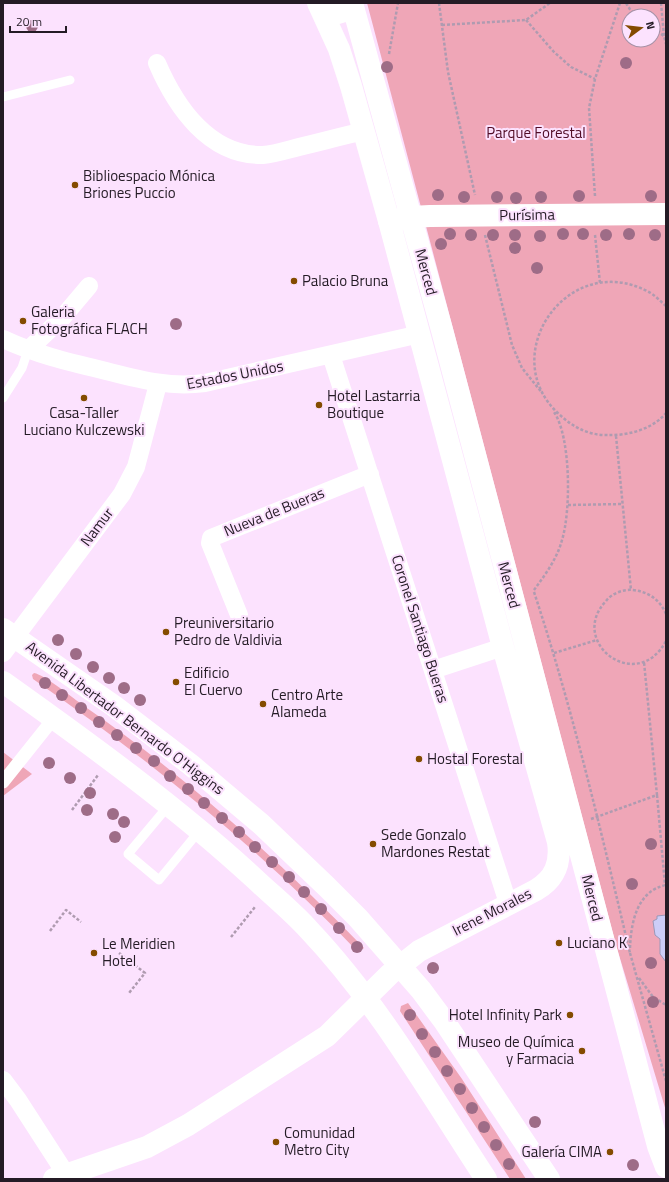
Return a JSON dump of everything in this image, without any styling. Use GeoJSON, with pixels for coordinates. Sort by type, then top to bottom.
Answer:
{"type":"FeatureCollection","features":[{"type":"Feature","properties":{"kind":"main road"},"geometry":{"type":"LineString","coordinates":[[320,7],[327,13],[340,13],[351,3]]}},
{"type":"Feature","properties":{"kind":"main road","name":"Merced"},"geometry":{"type":"LineString","coordinates":[[351,3],[411,217],[574,825],[590,891],[658,1146],[666,1167]]}},
{"type":"Feature","properties":{"kind":"main road","name":"Merced"},"geometry":{"type":"LineString","coordinates":[[320,7],[339,49],[364,131],[420,334],[503,647],[558,842],[559,860],[552,877]]}},
{"type":"Feature","properties":{"kind":"main road","name":"Purísima"},"geometry":{"type":"LineString","coordinates":[[389,221],[411,217],[480,215],[666,214]]}},
{"type":"Feature","properties":{"kind":"main road","name":"Avenida Libertador Bernardo O'Higgins"},"geometry":{"type":"LineString","coordinates":[[7,639],[114,706],[229,795],[327,886],[400,965],[444,1021],[549,1179]]}},
{"type":"Feature","properties":{"kind":"main road"},"geometry":{"type":"LineString","coordinates":[[3,682],[169,804],[268,890],[308,928],[365,997],[387,1027],[486,1179]]}},
{"type":"Feature","properties":{"kind":"main road"},"geometry":{"type":"LineString","coordinates":[[552,877],[571,878],[590,891]]}},
{"type":"Feature","properties":{"kind":"main road","name":"Irene Morales"},"geometry":{"type":"LineString","coordinates":[[63,1178],[147,1147],[171,1136],[327,1036],[365,997],[400,965],[419,951],[508,903],[536,890],[552,877]]}},
{"type":"Feature","properties":{"kind":"street"},"geometry":{"type":"LineString","coordinates":[[157,63],[174,98],[193,122],[215,141],[240,152],[265,154],[364,131]]}},
{"type":"Feature","properties":{"kind":"street"},"geometry":{"type":"LineString","coordinates":[[28,350],[62,318],[89,286]]}},
{"type":"Feature","properties":{"kind":"street","name":"Estados Unidos"},"geometry":{"type":"LineString","coordinates":[[3,339],[50,358],[158,384],[180,385],[205,383],[420,334]]}},
{"type":"Feature","properties":{"kind":"street","name":"Coronel Santiago Bueras"},"geometry":{"type":"LineString","coordinates":[[331,354],[508,903]]}},
{"type":"Feature","properties":{"kind":"street","name":"Namur"},"geometry":{"type":"LineString","coordinates":[[7,639],[122,494],[136,467],[158,384]]}},
{"type":"Feature","properties":{"kind":"street","name":"Nueva de Bueras"},"geometry":{"type":"LineString","coordinates":[[239,615],[210,543],[211,538],[370,474]]}},
{"type":"Feature","properties":{"kind":"street"},"geometry":{"type":"LineString","coordinates":[[433,670],[503,647]]}},
{"type":"Feature","properties":{"kind":"street"},"geometry":{"type":"LineString","coordinates":[[3,782],[54,718]]}},
{"type":"Feature","properties":{"kind":"street"},"geometry":{"type":"LineString","coordinates":[[3,1080],[18,1100],[63,1178]]}},
{"type":"Feature","properties":{"kind":"lane"},"geometry":{"type":"LineString","coordinates":[[3,97],[70,80]]}},
{"type":"Feature","properties":{"kind":"lane"},"geometry":{"type":"LineString","coordinates":[[3,398],[22,368],[28,350]]}},
{"type":"Feature","properties":{"kind":"lane"},"geometry":{"type":"LineString","coordinates":[[169,804],[128,854],[159,880],[200,830]]}},
{"type":"Feature","properties":{"kind":"path"},"geometry":{"type":"LineString","coordinates":[[439,3],[448,72],[480,215],[512,345],[522,368],[543,394],[558,418],[563,435],[568,479],[568,505],[560,545],[546,574],[534,590]]}},
{"type":"Feature","properties":{"kind":"path"},"geometry":{"type":"LineString","coordinates":[[442,25],[526,20],[550,3]]}},
{"type":"Feature","properties":{"kind":"path"},"geometry":{"type":"LineString","coordinates":[[600,283],[595,237],[596,214],[589,108],[595,79],[620,3]]}},
{"type":"Feature","properties":{"kind":"path"},"geometry":{"type":"LineString","coordinates":[[661,3],[666,44]]}},
{"type":"Feature","properties":{"kind":"path"},"geometry":{"type":"LineString","coordinates":[[526,20],[554,52],[571,68],[595,79]]}},
{"type":"Feature","properties":{"kind":"path"},"geometry":{"type":"LineString","coordinates":[[543,394],[535,371],[535,347],[543,324],[557,304],[577,290],[600,283],[624,283],[647,291],[666,306]]}},
{"type":"Feature","properties":{"kind":"path"},"geometry":{"type":"LineString","coordinates":[[551,408],[571,425],[596,435],[616,436],[645,429],[666,413]]}},
{"type":"Feature","properties":{"kind":"path"},"geometry":{"type":"LineString","coordinates":[[616,436],[631,590]]}},
{"type":"Feature","properties":{"kind":"path"},"geometry":{"type":"LineString","coordinates":[[568,505],[623,504]]}},
{"type":"Feature","properties":{"kind":"path"},"geometry":{"type":"LineString","coordinates":[[666,614],[663,607],[654,597],[643,592],[631,590],[614,594],[601,606],[596,617],[594,628],[597,640],[602,650],[611,658],[622,663],[633,664],[644,662],[654,657],[666,641]]}},
{"type":"Feature","properties":{"kind":"path"},"geometry":{"type":"LineString","coordinates":[[597,640],[554,653],[598,816],[630,953],[666,1081]]}},
{"type":"Feature","properties":{"kind":"path"},"geometry":{"type":"LineString","coordinates":[[630,953],[630,936],[638,907],[648,893],[665,885],[644,662]]}},
{"type":"Feature","properties":{"kind":"path"},"geometry":{"type":"LineString","coordinates":[[72,810],[111,760]]}},
{"type":"Feature","properties":{"kind":"path"},"geometry":{"type":"LineString","coordinates":[[574,825],[657,795]]}},
{"type":"Feature","properties":{"kind":"path"},"geometry":{"type":"LineString","coordinates":[[231,937],[268,890]]}},
{"type":"Feature","properties":{"kind":"path"},"geometry":{"type":"LineString","coordinates":[[50,931],[66,910],[81,922]]}},
{"type":"Feature","properties":{"kind":"path"},"geometry":{"type":"LineString","coordinates":[[119,953],[145,973],[129,993]]}},
{"type":"Feature","properties":{"kind":"path"},"geometry":{"type":"LineString","coordinates":[[637,975],[653,997],[666,1005]]}},
{"type":"Feature","properties":{"kind":"green space","name":"Parque Forestal"},"geometry":{"type":"Polygon","coordinates":[[[367,3],[666,3],[666,1111],[616,945],[367,3]]]}},
{"type":"Feature","properties":{"kind":"green space"},"geometry":{"type":"Polygon","coordinates":[[[34,673],[52,682],[122,733],[195,790],[264,851],[364,948],[358,952],[282,877],[203,807],[119,741],[33,679],[32,675],[34,673]]]}},
{"type":"Feature","properties":{"kind":"green space"},"geometry":{"type":"Polygon","coordinates":[[[3,752],[32,774],[3,796],[3,752]]]}},
{"type":"Feature","properties":{"kind":"green space"},"geometry":{"type":"Polygon","coordinates":[[[408,1003],[462,1079],[526,1179],[510,1179],[400,1011],[401,1006],[408,1003]]]}},
{"type":"Feature","properties":{"kind":"water"},"geometry":{"type":"Polygon","coordinates":[[[666,915],[666,962],[660,954],[660,939],[655,935],[653,921],[657,919],[657,916],[666,915]]]}},
{"type":"Feature","properties":{"kind":"place","name":"Biblioespacio Mónica Briones Puccio"},"geometry":{"type":"Point","coordinates":[75,185]}},
{"type":"Feature","properties":{"kind":"place","name":"Palacio Bruna"},"geometry":{"type":"Point","coordinates":[294,281]}},
{"type":"Feature","properties":{"kind":"place","name":"Galeria Fotográfica FLACH"},"geometry":{"type":"Point","coordinates":[23,321]}},
{"type":"Feature","properties":{"kind":"place","name":"Casa-Taller Luciano Kulczewski"},"geometry":{"type":"Point","coordinates":[84,398]}},
{"type":"Feature","properties":{"kind":"place","name":"Hotel Lastarria Boutique"},"geometry":{"type":"Point","coordinates":[319,405]}},
{"type":"Feature","properties":{"kind":"place","name":"Preuniversitario Pedro de Valdivia"},"geometry":{"type":"Point","coordinates":[166,632]}},
{"type":"Feature","properties":{"kind":"place","name":"Edificio El Cuervo"},"geometry":{"type":"Point","coordinates":[176,682]}},
{"type":"Feature","properties":{"kind":"place","name":"Centro Arte Alameda"},"geometry":{"type":"Point","coordinates":[263,704]}},
{"type":"Feature","properties":{"kind":"place","name":"Hostal Forestal"},"geometry":{"type":"Point","coordinates":[419,759]}},
{"type":"Feature","properties":{"kind":"place","name":"Sede Gonzalo Mardones Restat"},"geometry":{"type":"Point","coordinates":[373,844]}},
{"type":"Feature","properties":{"kind":"place","name":"Luciano K"},"geometry":{"type":"Point","coordinates":[559,943]}},
{"type":"Feature","properties":{"kind":"place","name":"Le Meridien Hotel"},"geometry":{"type":"Point","coordinates":[94,953]}},
{"type":"Feature","properties":{"kind":"place","name":"Hotel Infinity Park"},"geometry":{"type":"Point","coordinates":[570,1015]}},
{"type":"Feature","properties":{"kind":"place","name":"Museo de Química y Farmacia"},"geometry":{"type":"Point","coordinates":[582,1051]}},
{"type":"Feature","properties":{"kind":"place","name":"Comunidad Metro City"},"geometry":{"type":"Point","coordinates":[276,1142]}},
{"type":"Feature","properties":{"kind":"place","name":"Galería CIMA"},"geometry":{"type":"Point","coordinates":[610,1152]}}]}
